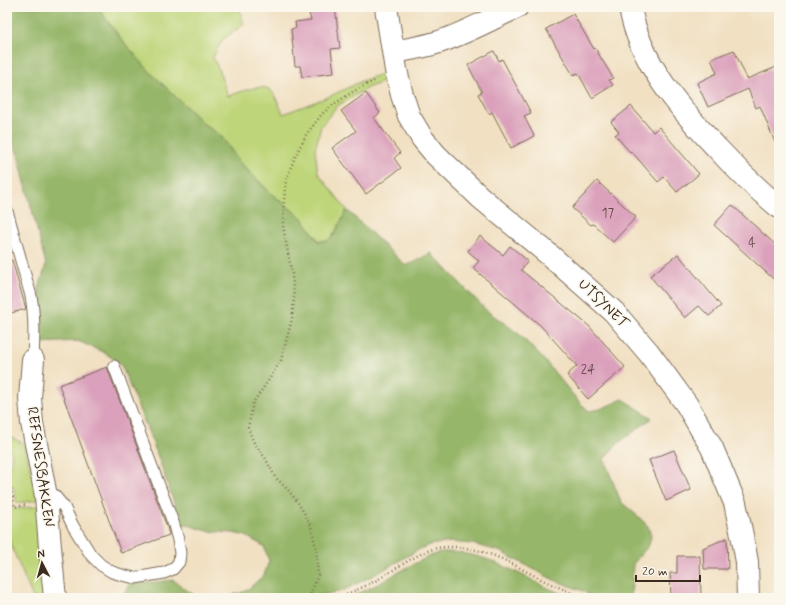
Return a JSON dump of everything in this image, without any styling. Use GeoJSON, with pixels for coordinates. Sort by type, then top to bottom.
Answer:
{"type":"FeatureCollection","features":[{"type":"Feature","properties":{"kind":"street","name":"UTSYNET"},"geometry":{"type":"LineString","coordinates":[[386,7],[402,95],[409,116],[422,138],[436,155],[480,198],[546,252],[614,312],[649,353],[687,405],[712,448],[735,503],[747,562],[748,598]]}},
{"type":"Feature","properties":{"kind":"street"},"geometry":{"type":"LineString","coordinates":[[395,61],[416,48],[438,42],[517,7]]}},
{"type":"Feature","properties":{"kind":"street"},"geometry":{"type":"LineString","coordinates":[[630,7],[635,28],[644,50],[654,70],[677,102],[739,172],[779,206]]}},
{"type":"Feature","properties":{"kind":"street","name":"REFSNESBAKKEN"},"geometry":{"type":"LineString","coordinates":[[33,360],[30,398],[32,423],[46,496],[50,547],[57,596]]}},
{"type":"Feature","properties":{"kind":"lane"},"geometry":{"type":"LineString","coordinates":[[7,211],[34,310],[33,360]]}},
{"type":"Feature","properties":{"kind":"lane"},"geometry":{"type":"LineString","coordinates":[[46,496],[54,496],[64,507],[73,526],[91,555],[101,565],[112,572],[135,578],[164,573],[173,569],[179,562],[180,553],[174,525],[114,366]]}},
{"type":"Feature","properties":{"kind":"path"},"geometry":{"type":"LineString","coordinates":[[310,598],[318,575],[316,548],[312,526],[299,504],[275,477],[266,458],[254,442],[248,428],[253,403],[281,360],[292,319],[294,298],[292,274],[283,226],[286,180],[306,135],[322,114],[395,61]]}},
{"type":"Feature","properties":{"kind":"path"},"geometry":{"type":"LineString","coordinates":[[335,598],[377,580],[423,553],[436,548],[454,547],[474,549],[510,562],[547,582],[572,592],[581,598]]}},
{"type":"Feature","properties":{"kind":"green space"},"geometry":{"type":"Polygon","coordinates":[[[7,7],[98,7],[122,40],[151,73],[204,124],[221,136],[241,164],[273,195],[303,219],[318,241],[327,241],[334,235],[347,210],[406,266],[431,253],[486,310],[519,334],[545,361],[580,403],[589,411],[600,409],[623,399],[652,418],[616,445],[604,459],[621,502],[648,526],[651,536],[649,545],[633,564],[631,598],[592,598],[583,591],[554,580],[499,551],[472,544],[450,542],[429,545],[342,591],[310,598],[223,598],[246,591],[264,575],[269,561],[264,546],[246,536],[233,533],[208,531],[181,523],[156,451],[122,367],[118,362],[105,353],[78,341],[40,343],[39,288],[46,265],[18,155],[7,127],[7,7]]]}},
{"type":"Feature","properties":{"kind":"green space"},"geometry":{"type":"Polygon","coordinates":[[[98,7],[239,7],[244,24],[222,40],[213,57],[228,96],[252,88],[258,87],[269,89],[277,100],[283,114],[384,73],[387,81],[369,87],[337,106],[321,126],[315,150],[318,173],[347,210],[334,234],[327,241],[319,241],[303,219],[273,195],[241,164],[221,136],[204,124],[151,73],[122,40],[98,7]]]}},
{"type":"Feature","properties":{"kind":"green space"},"geometry":{"type":"Polygon","coordinates":[[[9,435],[10,437],[23,443],[31,468],[38,500],[17,503],[12,485],[7,487],[7,478],[12,455],[8,446],[9,435]]]}},
{"type":"Feature","properties":{"kind":"green space"},"geometry":{"type":"Polygon","coordinates":[[[10,492],[13,509],[39,506],[47,598],[33,598],[10,543],[7,515],[7,493],[10,492]]]}},
{"type":"Feature","properties":{"kind":"green space"},"geometry":{"type":"Polygon","coordinates":[[[442,552],[470,554],[495,562],[547,588],[573,598],[347,598],[373,587],[419,561],[442,552]]]}},
{"type":"Feature","properties":{"kind":"green space"},"geometry":{"type":"Polygon","coordinates":[[[173,580],[198,598],[121,598],[130,584],[173,580]]]}},
{"type":"Feature","properties":{"kind":"building"},"geometry":{"type":"Polygon","coordinates":[[[307,7],[335,7],[340,48],[331,49],[334,73],[302,77],[300,66],[295,66],[291,29],[296,28],[295,22],[311,20],[307,7]]]}},
{"type":"Feature","properties":{"kind":"building"},"geometry":{"type":"Polygon","coordinates":[[[573,14],[613,78],[609,80],[613,85],[592,98],[578,73],[573,75],[546,29],[573,14]]]}},
{"type":"Feature","properties":{"kind":"building"},"geometry":{"type":"Polygon","coordinates":[[[734,50],[747,79],[779,66],[779,152],[760,106],[756,108],[748,89],[708,107],[697,83],[717,73],[711,59],[734,50]]]}},
{"type":"Feature","properties":{"kind":"building"},"geometry":{"type":"Polygon","coordinates":[[[494,51],[499,61],[502,59],[531,113],[524,116],[534,136],[511,148],[492,112],[489,114],[478,94],[482,92],[468,65],[494,51]]]}},
{"type":"Feature","properties":{"kind":"building"},"geometry":{"type":"Polygon","coordinates":[[[366,93],[380,113],[374,118],[400,153],[394,158],[401,168],[366,194],[332,148],[356,131],[341,111],[366,93]]]}},
{"type":"Feature","properties":{"kind":"building"},"geometry":{"type":"Polygon","coordinates":[[[631,106],[653,132],[659,127],[699,174],[677,192],[664,177],[658,182],[615,135],[619,132],[611,122],[631,106]]]}},
{"type":"Feature","properties":{"kind":"building"},"geometry":{"type":"Polygon","coordinates":[[[597,181],[636,217],[613,242],[572,208],[597,181]]]}},
{"type":"Feature","properties":{"kind":"building"},"geometry":{"type":"Polygon","coordinates":[[[732,205],[779,248],[779,284],[714,225],[732,205]]]}},
{"type":"Feature","properties":{"kind":"building"},"geometry":{"type":"Polygon","coordinates":[[[480,236],[503,255],[510,246],[528,261],[521,270],[589,326],[625,367],[588,399],[567,375],[577,366],[541,326],[473,268],[479,261],[468,251],[480,236]]]}},
{"type":"Feature","properties":{"kind":"building"},"geometry":{"type":"Polygon","coordinates":[[[678,254],[721,306],[709,316],[699,306],[685,318],[650,276],[678,254]]]}},
{"type":"Feature","properties":{"kind":"building"},"geometry":{"type":"Polygon","coordinates":[[[12,260],[26,309],[7,314],[7,261],[12,260]]]}},
{"type":"Feature","properties":{"kind":"building"},"geometry":{"type":"Polygon","coordinates":[[[107,367],[169,535],[121,553],[59,385],[107,367]]]}},
{"type":"Feature","properties":{"kind":"building"},"geometry":{"type":"Polygon","coordinates":[[[674,450],[691,490],[666,501],[649,460],[674,450]]]}},
{"type":"Feature","properties":{"kind":"building"},"geometry":{"type":"Polygon","coordinates":[[[727,538],[728,569],[704,569],[703,548],[727,538]]]}},
{"type":"Feature","properties":{"kind":"building"},"geometry":{"type":"Polygon","coordinates":[[[677,556],[700,556],[701,598],[671,598],[670,573],[677,573],[677,556]]]}}]}
